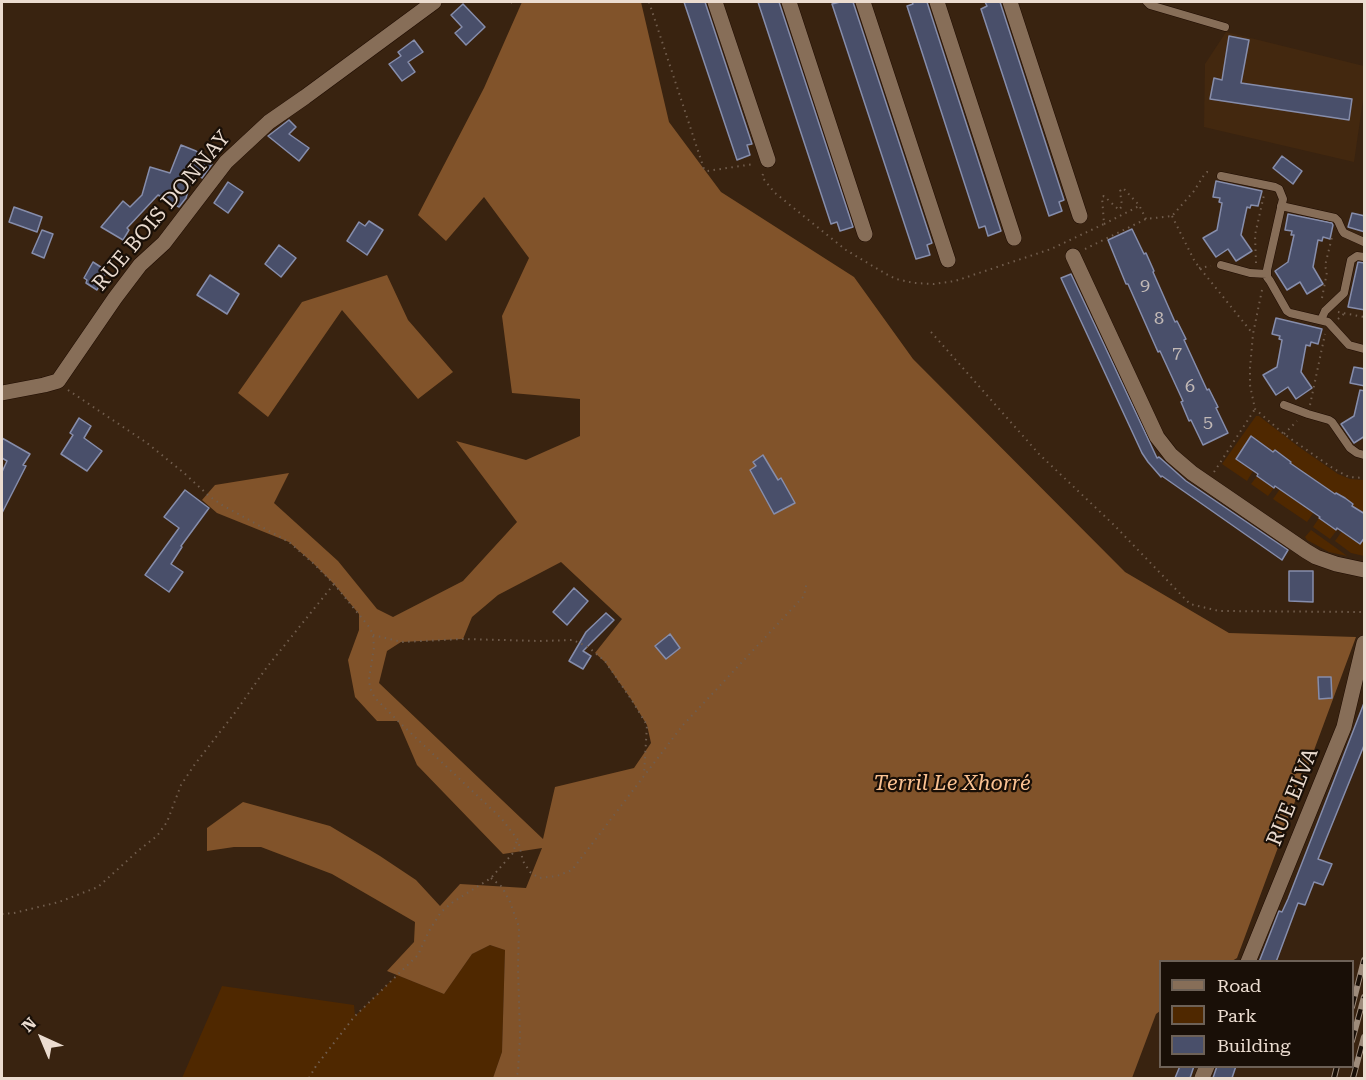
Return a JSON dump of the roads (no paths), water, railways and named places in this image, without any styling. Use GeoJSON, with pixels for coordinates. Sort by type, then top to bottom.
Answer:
{"type":"FeatureCollection","features":[{"type":"Feature","properties":{"kind":"street","name":"RUE BOIS DONNAY"},"geometry":{"type":"LineString","coordinates":[[2,393],[58,381],[140,265],[164,243],[226,162],[269,122],[434,2]]}},
{"type":"Feature","properties":{"kind":"street"},"geometry":{"type":"LineString","coordinates":[[715,2],[768,160]]}},
{"type":"Feature","properties":{"kind":"street"},"geometry":{"type":"LineString","coordinates":[[789,2],[865,234]]}},
{"type":"Feature","properties":{"kind":"street"},"geometry":{"type":"LineString","coordinates":[[863,2],[948,260]]}},
{"type":"Feature","properties":{"kind":"street"},"geometry":{"type":"LineString","coordinates":[[937,2],[1014,238]]}},
{"type":"Feature","properties":{"kind":"street"},"geometry":{"type":"LineString","coordinates":[[1013,4],[1080,216]]}},
{"type":"Feature","properties":{"kind":"street"},"geometry":{"type":"LineString","coordinates":[[1073,256],[1157,437],[1164,447],[1180,464],[1300,548],[1336,564],[1365,570]]}},
{"type":"Feature","properties":{"kind":"street","name":"RUE ELVA"},"geometry":{"type":"LineString","coordinates":[[1249,960],[1344,727],[1365,644]]}},
{"type":"Feature","properties":{"kind":"lane"},"geometry":{"type":"LineString","coordinates":[[1147,2],[1150,5],[1225,27]]}},
{"type":"Feature","properties":{"kind":"lane"},"geometry":{"type":"LineString","coordinates":[[1221,176],[1279,189],[1282,199],[1281,206],[1264,274],[1287,311],[1330,324],[1349,345],[1365,349]]}},
{"type":"Feature","properties":{"kind":"lane"},"geometry":{"type":"LineString","coordinates":[[1281,206],[1335,218],[1344,233],[1365,242]]}},
{"type":"Feature","properties":{"kind":"lane"},"geometry":{"type":"LineString","coordinates":[[1321,320],[1326,309],[1344,293],[1351,260],[1357,256],[1365,257]]}},
{"type":"Feature","properties":{"kind":"lane"},"geometry":{"type":"LineString","coordinates":[[1221,265],[1264,274]]}},
{"type":"Feature","properties":{"kind":"lane"},"geometry":{"type":"LineString","coordinates":[[1284,405],[1332,422],[1350,448],[1365,455]]}},
{"type":"Feature","properties":{"kind":"railway"},"geometry":{"type":"LineString","coordinates":[[1354,999],[1364,960]]}},
{"type":"Feature","properties":{"kind":"railway"},"geometry":{"type":"LineString","coordinates":[[1354,1034],[1364,997]]}},
{"type":"Feature","properties":{"kind":"railway"},"geometry":{"type":"LineString","coordinates":[[1353,1078],[1364,1037]]}},
{"type":"Feature","properties":{"kind":"railway"},"geometry":{"type":"LineString","coordinates":[[1334,1078],[1336,1068]]}},
{"type":"Feature","properties":{"kind":"park label","name":"Terril Le Xhorré"},"geometry":{"type":"Point","coordinates":[952,784]}}]}
